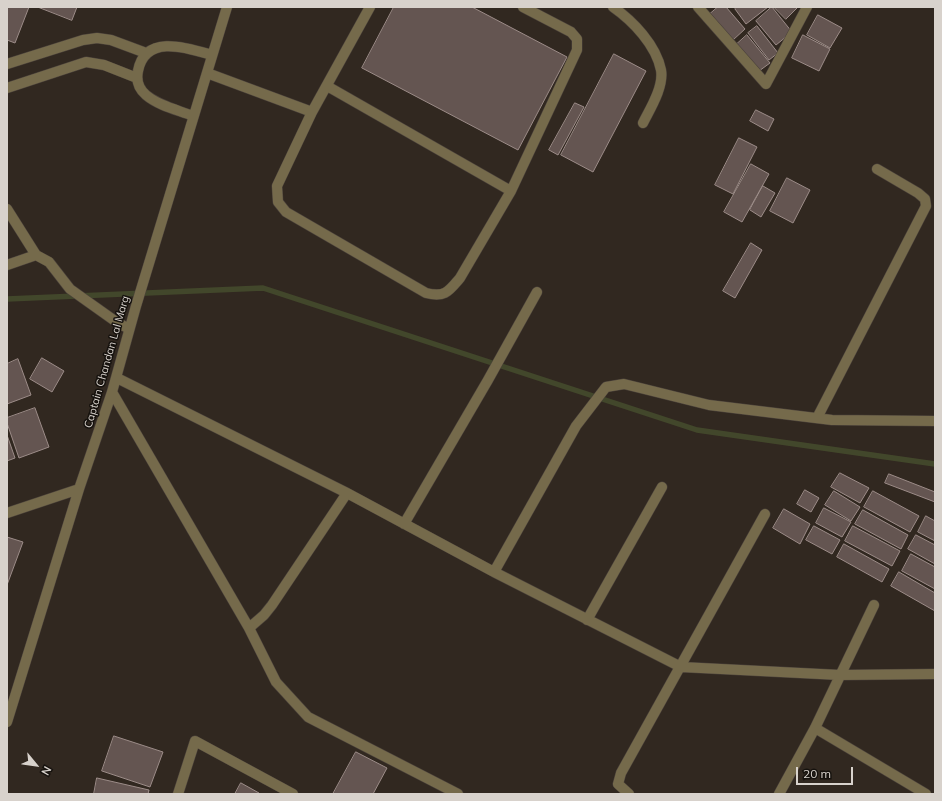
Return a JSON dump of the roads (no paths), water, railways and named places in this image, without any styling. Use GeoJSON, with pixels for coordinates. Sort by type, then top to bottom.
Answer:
{"type":"FeatureCollection","features":[{"type":"Feature","properties":{"kind":"street","name":"Captain Chandan Lal Marg"},"geometry":{"type":"LineString","coordinates":[[7,722],[79,489],[117,378],[129,329],[227,7]]}},
{"type":"Feature","properties":{"kind":"street"},"geometry":{"type":"LineString","coordinates":[[370,7],[312,112],[277,186],[278,202],[286,212],[426,293],[436,296],[442,295],[449,291],[460,278],[511,191],[578,44],[577,39],[572,32],[523,7]]}},
{"type":"Feature","properties":{"kind":"street"},"geometry":{"type":"LineString","coordinates":[[613,7],[630,20],[649,42],[661,71],[657,95],[644,123]]}},
{"type":"Feature","properties":{"kind":"street"},"geometry":{"type":"LineString","coordinates":[[698,7],[766,84],[807,7]]}},
{"type":"Feature","properties":{"kind":"street"},"geometry":{"type":"LineString","coordinates":[[7,64],[83,40],[97,38],[111,40],[146,53]]}},
{"type":"Feature","properties":{"kind":"street"},"geometry":{"type":"LineString","coordinates":[[194,116],[158,103],[146,95],[139,88],[137,78],[139,65],[146,53],[154,48],[168,46],[186,47],[212,56]]}},
{"type":"Feature","properties":{"kind":"street"},"geometry":{"type":"LineString","coordinates":[[7,88],[86,62],[104,65],[137,78]]}},
{"type":"Feature","properties":{"kind":"street"},"geometry":{"type":"LineString","coordinates":[[207,73],[312,112]]}},
{"type":"Feature","properties":{"kind":"street"},"geometry":{"type":"LineString","coordinates":[[327,86],[511,191]]}},
{"type":"Feature","properties":{"kind":"street"},"geometry":{"type":"LineString","coordinates":[[818,418],[926,206],[925,199],[918,193],[877,170]]}},
{"type":"Feature","properties":{"kind":"street"},"geometry":{"type":"LineString","coordinates":[[7,209],[36,255],[49,262],[70,289],[115,321],[129,329]]}},
{"type":"Feature","properties":{"kind":"street"},"geometry":{"type":"LineString","coordinates":[[7,265],[36,255]]}},
{"type":"Feature","properties":{"kind":"street"},"geometry":{"type":"LineString","coordinates":[[404,524],[488,380],[537,292]]}},
{"type":"Feature","properties":{"kind":"street"},"geometry":{"type":"LineString","coordinates":[[117,378],[347,493],[494,572],[681,667],[840,675],[935,674]]}},
{"type":"Feature","properties":{"kind":"street"},"geometry":{"type":"LineString","coordinates":[[494,572],[576,426],[606,387],[624,384],[709,405],[818,418],[935,421]]}},
{"type":"Feature","properties":{"kind":"street"},"geometry":{"type":"LineString","coordinates":[[112,392],[248,628],[276,682],[308,717],[458,794]]}},
{"type":"Feature","properties":{"kind":"street"},"geometry":{"type":"LineString","coordinates":[[587,620],[662,487]]}},
{"type":"Feature","properties":{"kind":"street"},"geometry":{"type":"LineString","coordinates":[[7,513],[79,489]]}},
{"type":"Feature","properties":{"kind":"street"},"geometry":{"type":"LineString","coordinates":[[248,628],[264,615],[272,605],[347,493]]}},
{"type":"Feature","properties":{"kind":"street"},"geometry":{"type":"LineString","coordinates":[[629,794],[618,784],[621,772],[681,667],[765,514]]}},
{"type":"Feature","properties":{"kind":"street"},"geometry":{"type":"LineString","coordinates":[[779,794],[815,728],[874,605]]}},
{"type":"Feature","properties":{"kind":"street"},"geometry":{"type":"LineString","coordinates":[[815,728],[926,794]]}},
{"type":"Feature","properties":{"kind":"street"},"geometry":{"type":"LineString","coordinates":[[178,794],[195,741],[293,794]]}},
{"type":"Feature","properties":{"kind":"waterway"},"geometry":{"type":"LineString","coordinates":[[7,299],[263,288],[697,430],[935,464]]}}]}
